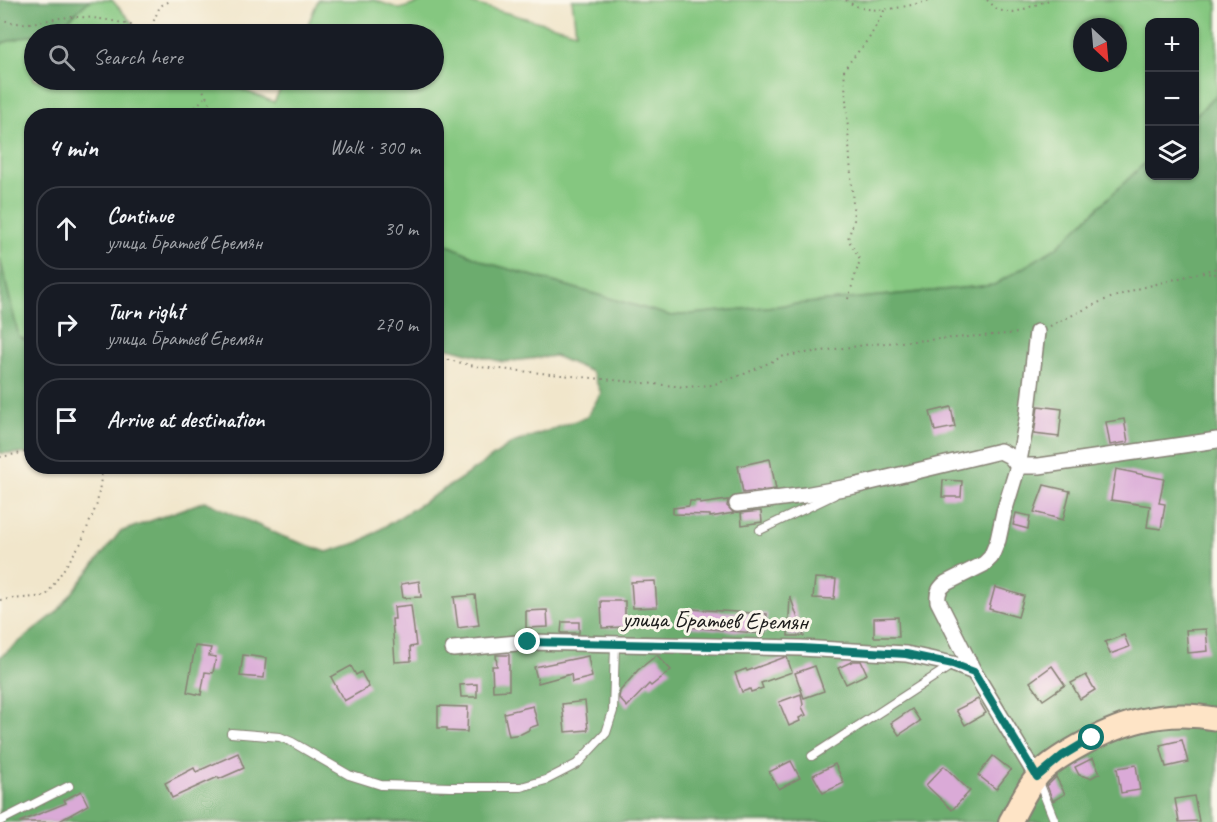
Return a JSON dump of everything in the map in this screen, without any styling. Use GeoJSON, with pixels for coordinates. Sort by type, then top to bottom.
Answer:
{"type":"FeatureCollection","features":[{"type":"Feature","properties":{"kind":"street"},"geometry":{"type":"LineString","coordinates":[[1037,332],[1027,419],[1018,466],[998,540],[991,557],[984,564],[946,583],[937,594],[938,601],[974,672],[1037,777]]}},
{"type":"Feature","properties":{"kind":"street"},"geometry":{"type":"LineString","coordinates":[[1018,466],[1039,466],[1217,440]]}},
{"type":"Feature","properties":{"kind":"street"},"geometry":{"type":"LineString","coordinates":[[737,504],[854,486],[1000,451],[1010,456],[1018,466]]}},
{"type":"Feature","properties":{"kind":"street","name":"улица Братьев Еремян"},"geometry":{"type":"LineString","coordinates":[[453,649],[528,642],[801,648],[906,654],[953,664],[974,672]]}},
{"type":"Feature","properties":{"kind":"street"},"geometry":{"type":"LineString","coordinates":[[1010,822],[1037,777],[1062,756],[1092,738],[1127,723],[1175,715],[1200,715],[1217,719]]}},
{"type":"Feature","properties":{"kind":"lane"},"geometry":{"type":"LineString","coordinates":[[760,530],[854,486]]}},
{"type":"Feature","properties":{"kind":"lane"},"geometry":{"type":"LineString","coordinates":[[231,733],[280,737],[349,775],[381,785],[451,788],[521,787],[546,780],[577,764],[606,733],[613,711],[615,645]]}},
{"type":"Feature","properties":{"kind":"lane"},"geometry":{"type":"LineString","coordinates":[[812,756],[953,664]]}},
{"type":"Feature","properties":{"kind":"lane"},"geometry":{"type":"LineString","coordinates":[[1037,777],[1055,822]]}},
{"type":"Feature","properties":{"kind":"lane"},"geometry":{"type":"LineString","coordinates":[[0,821],[69,786]]}},
{"type":"Feature","properties":{"kind":"path"},"geometry":{"type":"LineString","coordinates":[[152,24],[160,6],[172,0]]}},
{"type":"Feature","properties":{"kind":"path"},"geometry":{"type":"LineString","coordinates":[[846,0],[851,4],[876,10],[934,0]]}},
{"type":"Feature","properties":{"kind":"path"},"geometry":{"type":"LineString","coordinates":[[987,0],[998,10],[1013,12],[1049,0]]}},
{"type":"Feature","properties":{"kind":"path"},"geometry":{"type":"LineString","coordinates":[[848,299],[860,260],[848,239],[854,220],[844,69],[870,37],[885,9]]}},
{"type":"Feature","properties":{"kind":"path"},"geometry":{"type":"LineString","coordinates":[[0,18],[11,24],[76,17],[122,24]]}},
{"type":"Feature","properties":{"kind":"path"},"geometry":{"type":"LineString","coordinates":[[202,90],[211,108]]}},
{"type":"Feature","properties":{"kind":"path"},"geometry":{"type":"LineString","coordinates":[[195,108],[205,97]]}},
{"type":"Feature","properties":{"kind":"path"},"geometry":{"type":"LineString","coordinates":[[444,359],[479,367],[685,387],[712,385],[742,375],[784,356],[873,344],[1037,332],[1101,301],[1217,268]]}},
{"type":"Feature","properties":{"kind":"path"},"geometry":{"type":"LineString","coordinates":[[1199,273],[1217,274]]}},
{"type":"Feature","properties":{"kind":"path"},"geometry":{"type":"LineString","coordinates":[[0,457],[24,452]]}},
{"type":"Feature","properties":{"kind":"path"},"geometry":{"type":"LineString","coordinates":[[0,600],[46,596],[81,543],[97,504],[102,474]]}},
{"type":"Feature","properties":{"kind":"green space"},"geometry":{"type":"Polygon","coordinates":[[[0,0],[90,0],[63,24],[24,24],[24,37],[2,43],[0,46],[0,0]]]}},
{"type":"Feature","properties":{"kind":"green space"},"geometry":{"type":"Polygon","coordinates":[[[90,0],[112,0],[133,24],[63,24],[90,0]]]}},
{"type":"Feature","properties":{"kind":"green space"},"geometry":{"type":"Polygon","coordinates":[[[318,0],[374,0],[400,9],[428,0],[460,0],[576,32],[572,0],[1217,0],[1217,94],[1199,112],[1199,18],[1145,18],[1145,163],[1056,248],[994,285],[671,316],[487,263],[444,243],[444,108],[24,108],[24,340],[19,338],[0,259],[0,46],[2,43],[24,37],[24,90],[243,90],[274,102],[280,90],[444,90],[444,24],[308,24],[318,0]]]}},
{"type":"Feature","properties":{"kind":"green space"},"geometry":{"type":"Polygon","coordinates":[[[1217,94],[1217,822],[0,822],[0,657],[57,612],[120,532],[205,501],[284,537],[327,552],[360,542],[513,443],[587,417],[601,393],[592,372],[555,356],[503,362],[444,347],[444,243],[488,263],[671,316],[994,285],[1056,248],[1145,163],[1145,180],[1199,180],[1199,112],[1217,94]]]}},
{"type":"Feature","properties":{"kind":"green space"},"geometry":{"type":"Polygon","coordinates":[[[0,259],[19,337],[24,339],[24,454],[0,453],[0,259]]]}},
{"type":"Feature","properties":{"kind":"building"},"geometry":{"type":"Polygon","coordinates":[[[1038,406],[1062,409],[1059,437],[1034,434],[1038,406]]]}},
{"type":"Feature","properties":{"kind":"building"},"geometry":{"type":"Polygon","coordinates":[[[951,407],[955,427],[935,431],[930,412],[951,407]]]}},
{"type":"Feature","properties":{"kind":"building"},"geometry":{"type":"Polygon","coordinates":[[[1124,419],[1128,442],[1110,445],[1106,422],[1124,419]]]}},
{"type":"Feature","properties":{"kind":"building"},"geometry":{"type":"Polygon","coordinates":[[[770,459],[776,489],[743,493],[738,466],[770,459]]]}},
{"type":"Feature","properties":{"kind":"building"},"geometry":{"type":"Polygon","coordinates":[[[1116,469],[1164,479],[1159,503],[1165,504],[1161,529],[1147,527],[1150,506],[1111,500],[1116,469]]]}},
{"type":"Feature","properties":{"kind":"building"},"geometry":{"type":"Polygon","coordinates":[[[943,480],[962,481],[961,497],[942,497],[943,480]]]}},
{"type":"Feature","properties":{"kind":"building"},"geometry":{"type":"Polygon","coordinates":[[[1044,485],[1070,491],[1063,520],[1034,512],[1044,485]]]}},
{"type":"Feature","properties":{"kind":"building"},"geometry":{"type":"Polygon","coordinates":[[[728,500],[727,506],[734,513],[710,517],[710,515],[673,514],[673,508],[689,506],[690,501],[700,501],[700,504],[728,500]]]}},
{"type":"Feature","properties":{"kind":"building"},"geometry":{"type":"Polygon","coordinates":[[[761,511],[762,522],[742,525],[741,513],[761,511]]]}},
{"type":"Feature","properties":{"kind":"building"},"geometry":{"type":"Polygon","coordinates":[[[1016,513],[1030,516],[1028,529],[1013,525],[1016,513]]]}},
{"type":"Feature","properties":{"kind":"building"},"geometry":{"type":"Polygon","coordinates":[[[815,578],[836,579],[834,599],[813,598],[815,578]]]}},
{"type":"Feature","properties":{"kind":"building"},"geometry":{"type":"Polygon","coordinates":[[[419,581],[421,597],[403,598],[401,584],[419,581]]]}},
{"type":"Feature","properties":{"kind":"building"},"geometry":{"type":"Polygon","coordinates":[[[655,581],[657,607],[633,608],[631,582],[655,581]]]}},
{"type":"Feature","properties":{"kind":"building"},"geometry":{"type":"Polygon","coordinates":[[[995,587],[1024,596],[1018,617],[989,609],[995,587]]]}},
{"type":"Feature","properties":{"kind":"building"},"geometry":{"type":"Polygon","coordinates":[[[475,595],[479,625],[458,628],[454,597],[475,595]]]}},
{"type":"Feature","properties":{"kind":"building"},"geometry":{"type":"Polygon","coordinates":[[[790,596],[804,636],[788,636],[790,596]]]}},
{"type":"Feature","properties":{"kind":"building"},"geometry":{"type":"Polygon","coordinates":[[[601,601],[625,601],[625,627],[602,628],[601,601]]]}},
{"type":"Feature","properties":{"kind":"building"},"geometry":{"type":"Polygon","coordinates":[[[411,605],[416,646],[410,647],[411,661],[395,662],[392,619],[395,619],[394,607],[411,605]]]}},
{"type":"Feature","properties":{"kind":"building"},"geometry":{"type":"Polygon","coordinates":[[[691,609],[767,614],[765,634],[690,627],[691,609]]]}},
{"type":"Feature","properties":{"kind":"building"},"geometry":{"type":"Polygon","coordinates":[[[547,610],[548,627],[526,628],[526,611],[547,610]]]}},
{"type":"Feature","properties":{"kind":"building"},"geometry":{"type":"Polygon","coordinates":[[[898,617],[899,637],[874,637],[874,618],[898,617]]]}},
{"type":"Feature","properties":{"kind":"building"},"geometry":{"type":"Polygon","coordinates":[[[562,622],[579,622],[579,633],[561,633],[562,622]]]}},
{"type":"Feature","properties":{"kind":"building"},"geometry":{"type":"Polygon","coordinates":[[[1206,629],[1208,651],[1188,653],[1186,630],[1206,629]]]}},
{"type":"Feature","properties":{"kind":"building"},"geometry":{"type":"Polygon","coordinates":[[[1124,635],[1129,647],[1110,654],[1105,642],[1124,635]]]}},
{"type":"Feature","properties":{"kind":"building"},"geometry":{"type":"Polygon","coordinates":[[[195,646],[211,648],[209,656],[216,657],[213,673],[205,672],[201,695],[187,692],[195,646]]]}},
{"type":"Feature","properties":{"kind":"building"},"geometry":{"type":"Polygon","coordinates":[[[243,655],[266,658],[264,678],[240,676],[243,655]]]}},
{"type":"Feature","properties":{"kind":"building"},"geometry":{"type":"Polygon","coordinates":[[[496,655],[509,655],[509,690],[493,691],[492,666],[497,666],[496,655]]]}},
{"type":"Feature","properties":{"kind":"building"},"geometry":{"type":"Polygon","coordinates":[[[657,655],[671,670],[651,686],[649,684],[627,707],[619,698],[620,691],[638,670],[657,655]]]}},
{"type":"Feature","properties":{"kind":"building"},"geometry":{"type":"Polygon","coordinates":[[[588,656],[592,677],[572,682],[571,674],[538,683],[534,667],[588,656]]]}},
{"type":"Feature","properties":{"kind":"building"},"geometry":{"type":"Polygon","coordinates":[[[787,657],[792,672],[761,683],[763,688],[742,692],[735,673],[787,657]]]}},
{"type":"Feature","properties":{"kind":"building"},"geometry":{"type":"Polygon","coordinates":[[[853,661],[861,661],[867,674],[846,684],[838,668],[853,661]]]}},
{"type":"Feature","properties":{"kind":"building"},"geometry":{"type":"Polygon","coordinates":[[[351,666],[356,675],[361,672],[369,687],[344,701],[331,677],[351,666]]]}},
{"type":"Feature","properties":{"kind":"building"},"geometry":{"type":"Polygon","coordinates":[[[815,666],[824,691],[804,698],[795,673],[815,666]]]}},
{"type":"Feature","properties":{"kind":"building"},"geometry":{"type":"Polygon","coordinates":[[[1052,666],[1065,685],[1043,700],[1030,682],[1052,666]]]}},
{"type":"Feature","properties":{"kind":"building"},"geometry":{"type":"Polygon","coordinates":[[[1086,675],[1095,690],[1080,699],[1071,683],[1086,675]]]}},
{"type":"Feature","properties":{"kind":"building"},"geometry":{"type":"Polygon","coordinates":[[[477,684],[477,697],[461,697],[460,685],[477,684]]]}},
{"type":"Feature","properties":{"kind":"building"},"geometry":{"type":"Polygon","coordinates":[[[801,694],[802,707],[806,715],[789,726],[779,702],[801,694]]]}},
{"type":"Feature","properties":{"kind":"building"},"geometry":{"type":"Polygon","coordinates":[[[978,699],[986,713],[965,725],[956,710],[978,699]]]}},
{"type":"Feature","properties":{"kind":"building"},"geometry":{"type":"Polygon","coordinates":[[[585,701],[588,730],[565,732],[562,704],[585,701]]]}},
{"type":"Feature","properties":{"kind":"building"},"geometry":{"type":"Polygon","coordinates":[[[438,706],[468,707],[467,732],[438,728],[438,706]]]}},
{"type":"Feature","properties":{"kind":"building"},"geometry":{"type":"Polygon","coordinates":[[[533,706],[538,725],[521,734],[509,736],[504,713],[533,706]]]}},
{"type":"Feature","properties":{"kind":"building"},"geometry":{"type":"Polygon","coordinates":[[[912,709],[920,721],[899,735],[891,723],[912,709]]]}},
{"type":"Feature","properties":{"kind":"building"},"geometry":{"type":"Polygon","coordinates":[[[1182,740],[1188,762],[1166,767],[1160,745],[1182,740]]]}},
{"type":"Feature","properties":{"kind":"building"},"geometry":{"type":"Polygon","coordinates":[[[238,753],[244,768],[172,798],[165,783],[194,768],[196,772],[238,753]]]}},
{"type":"Feature","properties":{"kind":"building"},"geometry":{"type":"Polygon","coordinates":[[[993,756],[1011,770],[996,789],[978,775],[993,756]]]}},
{"type":"Feature","properties":{"kind":"building"},"geometry":{"type":"Polygon","coordinates":[[[1093,758],[1100,773],[1091,778],[1079,775],[1075,767],[1093,758]]]}},
{"type":"Feature","properties":{"kind":"building"},"geometry":{"type":"Polygon","coordinates":[[[791,761],[800,778],[779,789],[769,772],[791,761]]]}},
{"type":"Feature","properties":{"kind":"building"},"geometry":{"type":"Polygon","coordinates":[[[835,764],[844,783],[823,793],[813,775],[835,764]]]}},
{"type":"Feature","properties":{"kind":"building"},"geometry":{"type":"Polygon","coordinates":[[[1136,765],[1140,790],[1121,793],[1117,768],[1136,765]]]}},
{"type":"Feature","properties":{"kind":"building"},"geometry":{"type":"Polygon","coordinates":[[[944,766],[970,791],[952,810],[926,785],[944,766]]]}},
{"type":"Feature","properties":{"kind":"building"},"geometry":{"type":"Polygon","coordinates":[[[1056,777],[1065,794],[1053,801],[1047,786],[1056,777]]]}},
{"type":"Feature","properties":{"kind":"building"},"geometry":{"type":"Polygon","coordinates":[[[81,791],[88,805],[58,822],[19,822],[66,803],[64,800],[81,791]]]}},
{"type":"Feature","properties":{"kind":"building"},"geometry":{"type":"Polygon","coordinates":[[[1194,796],[1199,821],[1179,822],[1175,799],[1194,796]]]}},
{"type":"Feature","properties":{"kind":"route"},"geometry":{"type":"LineString","coordinates":[[528,642],[801,648],[906,654],[953,664],[974,672],[1037,777],[1062,756],[1092,738]]}}]}
